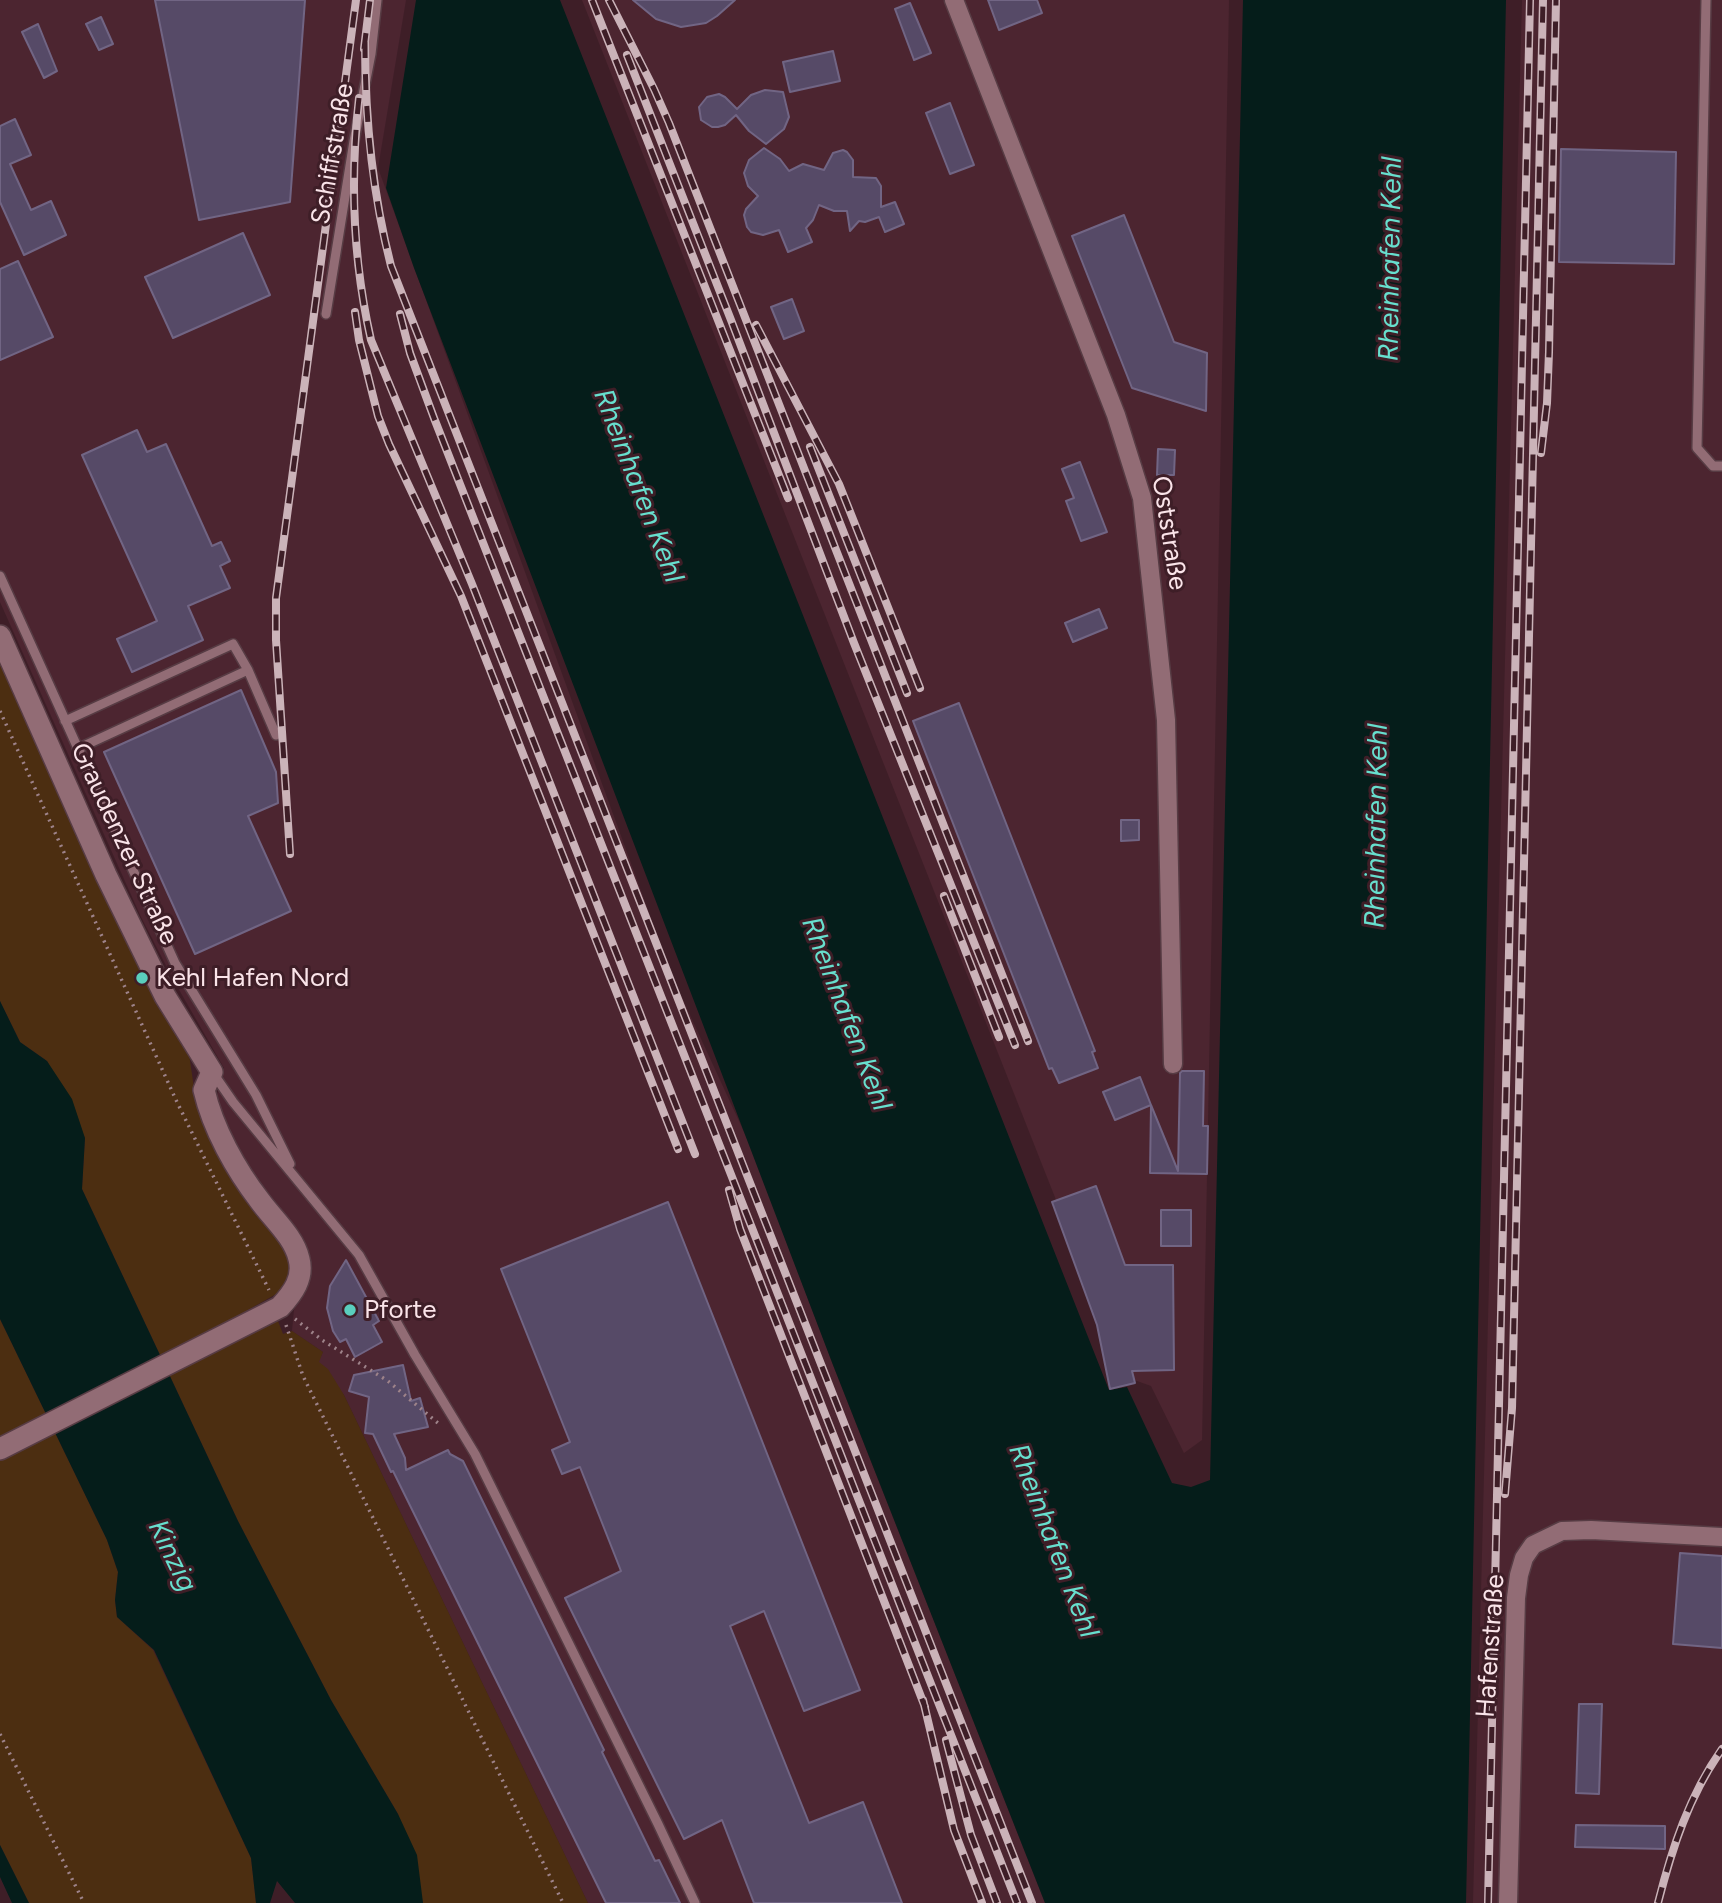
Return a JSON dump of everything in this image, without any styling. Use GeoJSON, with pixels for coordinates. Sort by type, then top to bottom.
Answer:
{"type":"FeatureCollection","features":[{"type":"Feature","properties":{"kind":"street","name":"Oststraße"},"geometry":{"type":"LineString","coordinates":[[954,0],[1116,415],[1142,498],[1166,720],[1173,1064]]}},
{"type":"Feature","properties":{"kind":"street","name":"Graudenzer Straße"},"geometry":{"type":"LineString","coordinates":[[0,636],[117,898],[165,996],[212,1072]]}},
{"type":"Feature","properties":{"kind":"street"},"geometry":{"type":"LineString","coordinates":[[0,1449],[293,1292],[298,1282],[299,1258],[291,1241],[239,1170],[218,1126],[204,1090],[212,1072]]}},
{"type":"Feature","properties":{"kind":"street","name":"Hafenstraße"},"geometry":{"type":"LineString","coordinates":[[1508,1903],[1516,1598],[1518,1575],[1524,1558],[1533,1545],[1562,1531],[1722,1537]]}},
{"type":"Feature","properties":{"kind":"lane","name":"Schiffstraße"},"geometry":{"type":"LineString","coordinates":[[327,314],[354,141],[371,54],[377,0]]}},
{"type":"Feature","properties":{"kind":"lane"},"geometry":{"type":"LineString","coordinates":[[1706,0],[1697,448],[1713,466],[1722,466]]}},
{"type":"Feature","properties":{"kind":"lane"},"geometry":{"type":"LineString","coordinates":[[0,576],[175,963],[256,1095],[297,1178]]}},
{"type":"Feature","properties":{"kind":"lane"},"geometry":{"type":"LineString","coordinates":[[65,721],[233,644],[248,670],[276,735]]}},
{"type":"Feature","properties":{"kind":"lane"},"geometry":{"type":"LineString","coordinates":[[77,749],[248,670]]}},
{"type":"Feature","properties":{"kind":"lane"},"geometry":{"type":"LineString","coordinates":[[212,1072],[233,1102],[359,1255],[475,1454],[695,1903]]}},
{"type":"Feature","properties":{"kind":"path"},"geometry":{"type":"LineString","coordinates":[[0,711],[176,1100],[274,1304],[303,1376],[563,1903]]}},
{"type":"Feature","properties":{"kind":"path"},"geometry":{"type":"LineString","coordinates":[[274,1304],[321,1340],[388,1381],[446,1430]]}},
{"type":"Feature","properties":{"kind":"path"},"geometry":{"type":"LineString","coordinates":[[0,1734],[84,1903]]}},
{"type":"Feature","properties":{"kind":"shaded area"},"geometry":{"type":"Polygon","coordinates":[[[0,0],[406,0],[378,168],[672,976],[750,1145],[833,1365],[1045,1903],[588,1903],[344,1395],[318,1362],[323,1352],[292,1331],[294,1310],[307,1286],[308,1264],[242,1163],[215,1103],[224,1068],[141,917],[0,602],[0,0]]]}},
{"type":"Feature","properties":{"kind":"shaded area"},"geometry":{"type":"Polygon","coordinates":[[[582,0],[1229,0],[1202,1440],[1184,1453],[1151,1386],[1126,1377],[582,0]]]}},
{"type":"Feature","properties":{"kind":"shaded area"},"geometry":{"type":"Polygon","coordinates":[[[1522,0],[1722,0],[1722,1903],[1473,1903],[1522,0]]]}},
{"type":"Feature","properties":{"kind":"shaded area"},"geometry":{"type":"Polygon","coordinates":[[[0,658],[130,950],[158,1007],[189,1054],[195,1095],[223,1159],[241,1193],[289,1254],[291,1268],[287,1288],[237,1316],[247,1336],[278,1321],[283,1334],[292,1331],[323,1352],[319,1362],[328,1369],[344,1395],[588,1903],[423,1903],[398,1814],[331,1700],[238,1521],[82,1189],[85,1138],[47,1061],[20,1042],[0,1001],[0,658]]]}},
{"type":"Feature","properties":{"kind":"shaded area"},"geometry":{"type":"Polygon","coordinates":[[[0,1319],[107,1540],[118,1572],[115,1600],[117,1617],[153,1650],[251,1858],[256,1903],[29,1903],[0,1845],[0,1319]]]}},
{"type":"Feature","properties":{"kind":"water","name":"Rheinhafen Kehl"},"geometry":{"type":"Polygon","coordinates":[[[416,0],[560,0],[1109,1390],[1127,1387],[1172,1483],[1191,1487],[1210,1480],[1243,0],[1506,0],[1466,1903],[1045,1903],[833,1365],[414,268],[386,188],[416,0]]]}},
{"type":"Feature","properties":{"kind":"water","name":"Kinzig"},"geometry":{"type":"Polygon","coordinates":[[[0,1001],[20,1042],[47,1061],[72,1099],[85,1138],[82,1189],[238,1521],[331,1700],[398,1814],[417,1855],[423,1903],[295,1903],[277,1881],[270,1903],[256,1903],[251,1858],[154,1650],[117,1617],[115,1600],[118,1572],[107,1540],[0,1319],[0,1001]]]}},
{"type":"Feature","properties":{"kind":"water"},"geometry":{"type":"Polygon","coordinates":[[[0,1845],[29,1903],[12,1903],[0,1877],[0,1845]]]}},
{"type":"Feature","properties":{"kind":"building"},"geometry":{"type":"Polygon","coordinates":[[[155,0],[305,0],[290,202],[199,220],[155,0]]]}},
{"type":"Feature","properties":{"kind":"building"},"geometry":{"type":"Polygon","coordinates":[[[633,0],[735,0],[706,23],[681,27],[656,19],[633,0]]]}},
{"type":"Feature","properties":{"kind":"building"},"geometry":{"type":"Polygon","coordinates":[[[988,0],[1037,0],[1042,13],[999,30],[988,0]]]}},
{"type":"Feature","properties":{"kind":"building"},"geometry":{"type":"Polygon","coordinates":[[[910,3],[931,53],[914,60],[895,9],[910,3]]]}},
{"type":"Feature","properties":{"kind":"building"},"geometry":{"type":"Polygon","coordinates":[[[101,17],[113,44],[99,50],[86,24],[101,17]]]}},
{"type":"Feature","properties":{"kind":"building"},"geometry":{"type":"Polygon","coordinates":[[[38,24],[57,71],[44,78],[22,32],[38,24]]]}},
{"type":"Feature","properties":{"kind":"building"},"geometry":{"type":"Polygon","coordinates":[[[833,51],[840,81],[790,92],[783,62],[833,51]]]}},
{"type":"Feature","properties":{"kind":"building"},"geometry":{"type":"Polygon","coordinates":[[[765,90],[783,92],[789,117],[784,129],[766,144],[749,131],[736,115],[725,125],[718,127],[712,127],[701,120],[699,107],[707,97],[719,94],[737,109],[751,95],[765,90]]]}},
{"type":"Feature","properties":{"kind":"building"},"geometry":{"type":"Polygon","coordinates":[[[950,103],[974,165],[950,174],[926,113],[950,103]]]}},
{"type":"Feature","properties":{"kind":"building"},"geometry":{"type":"Polygon","coordinates":[[[15,119],[31,155],[10,164],[31,210],[51,201],[66,235],[24,255],[0,202],[0,126],[15,119]]]}},
{"type":"Feature","properties":{"kind":"building"},"geometry":{"type":"Polygon","coordinates":[[[764,148],[780,159],[789,171],[803,164],[824,170],[833,153],[843,150],[847,152],[853,160],[853,177],[876,178],[881,186],[881,207],[895,202],[904,224],[885,232],[879,217],[865,222],[859,221],[850,231],[847,211],[834,211],[819,205],[813,220],[806,228],[812,242],[788,252],[779,230],[763,235],[751,232],[744,215],[758,196],[748,186],[744,173],[749,160],[764,148]]]}},
{"type":"Feature","properties":{"kind":"building"},"geometry":{"type":"Polygon","coordinates":[[[1561,149],[1676,152],[1674,264],[1559,262],[1561,149]]]}},
{"type":"Feature","properties":{"kind":"building"},"geometry":{"type":"Polygon","coordinates":[[[1124,215],[1174,342],[1207,353],[1206,411],[1132,388],[1072,236],[1124,215]]]}},
{"type":"Feature","properties":{"kind":"building"},"geometry":{"type":"Polygon","coordinates":[[[243,233],[270,295],[173,338],[145,277],[243,233]]]}},
{"type":"Feature","properties":{"kind":"building"},"geometry":{"type":"Polygon","coordinates":[[[18,261],[53,337],[0,360],[0,269],[18,261]]]}},
{"type":"Feature","properties":{"kind":"building"},"geometry":{"type":"Polygon","coordinates":[[[792,299],[804,331],[784,339],[771,307],[792,299]]]}},
{"type":"Feature","properties":{"kind":"building"},"geometry":{"type":"Polygon","coordinates":[[[137,430],[147,452],[166,444],[212,546],[221,542],[230,561],[220,566],[230,588],[188,606],[203,640],[132,672],[117,639],[157,621],[82,455],[137,430]]]}},
{"type":"Feature","properties":{"kind":"building"},"geometry":{"type":"Polygon","coordinates":[[[1158,449],[1175,450],[1174,475],[1157,475],[1158,449]]]}},
{"type":"Feature","properties":{"kind":"building"},"geometry":{"type":"Polygon","coordinates":[[[1080,462],[1107,532],[1081,541],[1066,501],[1074,498],[1062,469],[1080,462]]]}},
{"type":"Feature","properties":{"kind":"building"},"geometry":{"type":"Polygon","coordinates":[[[1099,609],[1107,628],[1073,642],[1065,623],[1099,609]]]}},
{"type":"Feature","properties":{"kind":"building"},"geometry":{"type":"Polygon","coordinates":[[[241,690],[276,772],[278,803],[248,816],[291,911],[195,954],[104,752],[241,690]]]}},
{"type":"Feature","properties":{"kind":"building"},"geometry":{"type":"Polygon","coordinates":[[[959,703],[1095,1051],[1092,1052],[1098,1068],[1059,1083],[1052,1068],[1049,1069],[913,721],[959,703]]]}},
{"type":"Feature","properties":{"kind":"building"},"geometry":{"type":"Polygon","coordinates":[[[1121,820],[1139,820],[1139,840],[1121,841],[1121,820]]]}},
{"type":"Feature","properties":{"kind":"building"},"geometry":{"type":"Polygon","coordinates":[[[1182,1071],[1204,1071],[1203,1126],[1208,1126],[1207,1174],[1150,1173],[1151,1105],[1178,1171],[1182,1071]]]}},
{"type":"Feature","properties":{"kind":"building"},"geometry":{"type":"Polygon","coordinates":[[[1140,1077],[1151,1105],[1115,1120],[1103,1092],[1140,1077]]]}},
{"type":"Feature","properties":{"kind":"building"},"geometry":{"type":"Polygon","coordinates":[[[1096,1186],[1125,1265],[1173,1265],[1174,1370],[1132,1371],[1135,1383],[1110,1389],[1097,1325],[1052,1202],[1096,1186]]]}},
{"type":"Feature","properties":{"kind":"building"},"geometry":{"type":"Polygon","coordinates":[[[668,1202],[860,1690],[804,1711],[764,1611],[730,1626],[809,1823],[863,1802],[902,1903],[754,1903],[722,1820],[684,1839],[565,1598],[621,1571],[580,1467],[562,1474],[552,1450],[570,1442],[501,1269],[668,1202]]]}},
{"type":"Feature","properties":{"kind":"building"},"geometry":{"type":"Polygon","coordinates":[[[1161,1210],[1191,1210],[1191,1246],[1161,1246],[1161,1210]]]}},
{"type":"Feature","properties":{"kind":"building","name":"Pforte"},"geometry":{"type":"Polygon","coordinates":[[[346,1260],[379,1321],[373,1325],[382,1342],[355,1357],[346,1339],[340,1342],[333,1331],[327,1308],[330,1286],[346,1260]]]}},
{"type":"Feature","properties":{"kind":"building"},"geometry":{"type":"Polygon","coordinates":[[[403,1365],[411,1401],[420,1398],[428,1427],[394,1434],[405,1458],[406,1470],[448,1450],[463,1461],[655,1861],[659,1860],[680,1903],[606,1903],[393,1471],[391,1472],[373,1434],[365,1433],[369,1397],[349,1391],[354,1375],[403,1365]]]}},
{"type":"Feature","properties":{"kind":"building"},"geometry":{"type":"Polygon","coordinates":[[[1680,1553],[1722,1556],[1722,1648],[1673,1644],[1680,1553]]]}},
{"type":"Feature","properties":{"kind":"building"},"geometry":{"type":"Polygon","coordinates":[[[1579,1704],[1602,1704],[1599,1794],[1576,1793],[1579,1704]]]}},
{"type":"Feature","properties":{"kind":"building"},"geometry":{"type":"Polygon","coordinates":[[[1576,1825],[1665,1826],[1665,1849],[1575,1847],[1576,1825]]]}},
{"type":"Feature","properties":{"kind":"railway"},"geometry":{"type":"LineString","coordinates":[[290,854],[276,640],[276,598],[356,0]]}},
{"type":"Feature","properties":{"kind":"railway"},"geometry":{"type":"LineString","coordinates":[[364,49],[370,0]]}},
{"type":"Feature","properties":{"kind":"railway"},"geometry":{"type":"LineString","coordinates":[[592,0],[788,498]]}},
{"type":"Feature","properties":{"kind":"railway"},"geometry":{"type":"LineString","coordinates":[[609,0],[669,123],[1028,1041]]}},
{"type":"Feature","properties":{"kind":"railway"},"geometry":{"type":"LineString","coordinates":[[1488,1903],[1530,0]]}},
{"type":"Feature","properties":{"kind":"railway"},"geometry":{"type":"LineString","coordinates":[[1505,1494],[1512,1408],[1543,0]]}},
{"type":"Feature","properties":{"kind":"railway"},"geometry":{"type":"LineString","coordinates":[[1541,453],[1549,352],[1556,0]]}},
{"type":"Feature","properties":{"kind":"railway"},"geometry":{"type":"LineString","coordinates":[[365,42],[371,155],[391,266],[1032,1903]]}},
{"type":"Feature","properties":{"kind":"railway"},"geometry":{"type":"LineString","coordinates":[[627,55],[854,643],[1015,1045]]}},
{"type":"Feature","properties":{"kind":"railway"},"geometry":{"type":"LineString","coordinates":[[359,98],[355,219],[360,280],[371,340],[472,584],[695,1154]]}},
{"type":"Feature","properties":{"kind":"railway"},"geometry":{"type":"LineString","coordinates":[[355,312],[359,340],[378,416],[461,596],[678,1149]]}},
{"type":"Feature","properties":{"kind":"railway"},"geometry":{"type":"LineString","coordinates":[[400,314],[410,353],[434,418],[1017,1903]]}},
{"type":"Feature","properties":{"kind":"railway"},"geometry":{"type":"LineString","coordinates":[[756,325],[839,484],[920,688]]}},
{"type":"Feature","properties":{"kind":"railway"},"geometry":{"type":"LineString","coordinates":[[810,447],[907,693]]}},
{"type":"Feature","properties":{"kind":"railway"},"geometry":{"type":"LineString","coordinates":[[944,896],[999,1037]]}},
{"type":"Feature","properties":{"kind":"railway"},"geometry":{"type":"LineString","coordinates":[[729,1190],[740,1229],[925,1707]]}},
{"type":"Feature","properties":{"kind":"railway"},"geometry":{"type":"LineString","coordinates":[[923,1700],[954,1830],[982,1903]]}},
{"type":"Feature","properties":{"kind":"railway"},"geometry":{"type":"LineString","coordinates":[[946,1740],[971,1835],[997,1903]]}},
{"type":"Feature","properties":{"kind":"railway"},"geometry":{"type":"LineString","coordinates":[[1658,1903],[1683,1823],[1700,1785],[1722,1749]]}},
{"type":"Feature","properties":{"kind":"place","name":"Kehl Hafen Nord"},"geometry":{"type":"Point","coordinates":[142,978]}},
{"type":"Feature","properties":{"kind":"place","name":"Pforte"},"geometry":{"type":"Point","coordinates":[350,1310]}}]}
